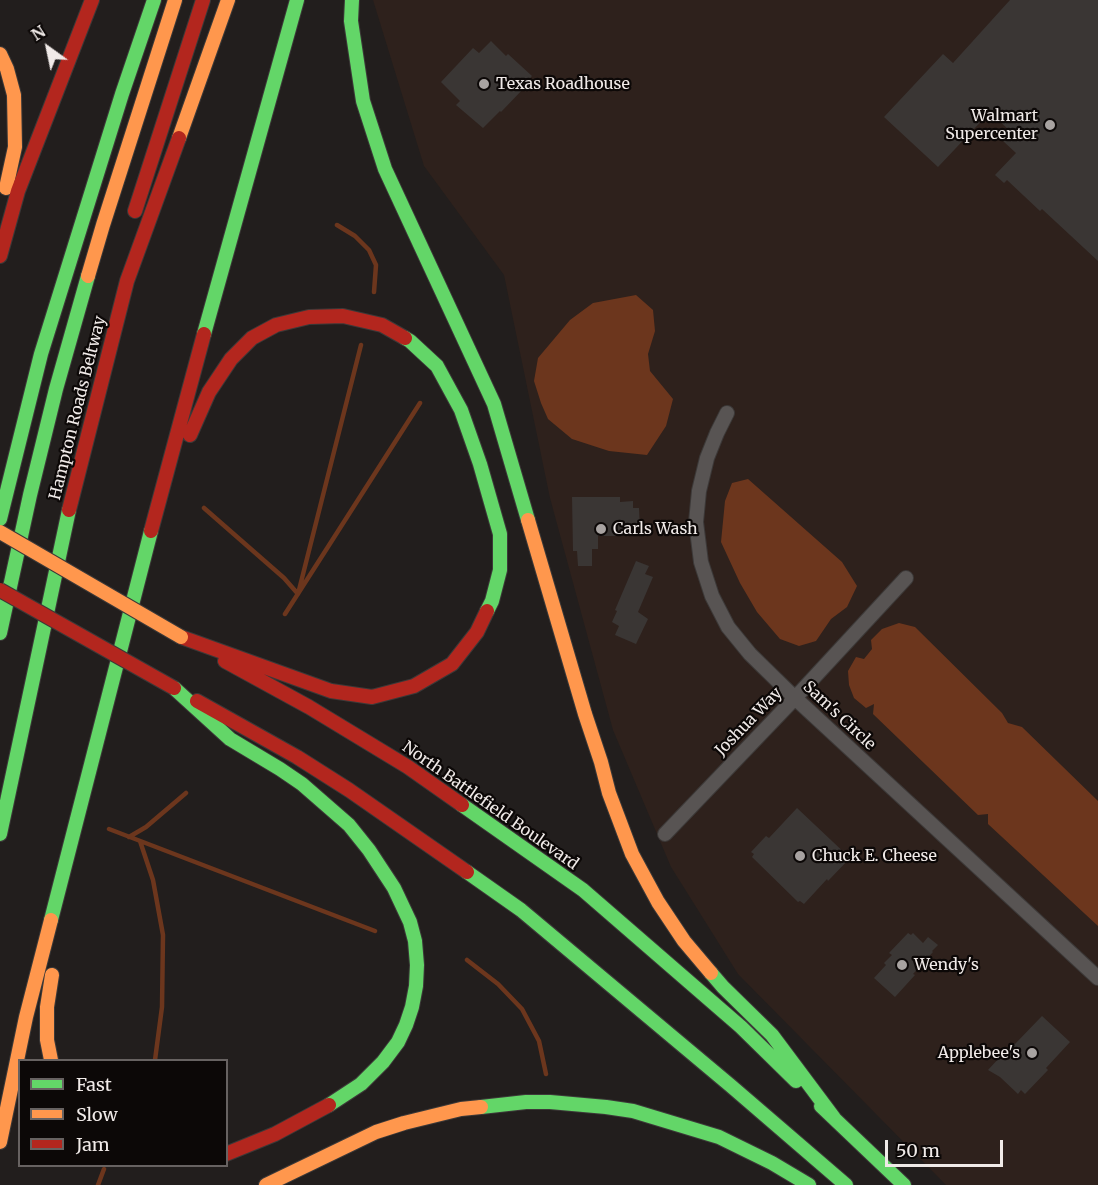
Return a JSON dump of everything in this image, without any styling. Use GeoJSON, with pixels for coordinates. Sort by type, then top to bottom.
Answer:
{"type":"FeatureCollection","features":[{"type":"Feature","properties":{"kind":"main road"},"geometry":{"type":"LineString","coordinates":[[0,256],[18,191],[92,0]]}},
{"type":"Feature","properties":{"kind":"main road"},"geometry":{"type":"LineString","coordinates":[[0,519],[41,354],[122,94],[154,0]]}},
{"type":"Feature","properties":{"kind":"main road"},"geometry":{"type":"LineString","coordinates":[[0,633],[56,389],[103,225],[175,0]]}},
{"type":"Feature","properties":{"kind":"main road"},"geometry":{"type":"LineString","coordinates":[[131,226],[203,0]]}},
{"type":"Feature","properties":{"kind":"main road","name":"Hampton Roads Beltway"},"geometry":{"type":"LineString","coordinates":[[0,834],[69,510],[127,281],[228,0]]}},
{"type":"Feature","properties":{"kind":"main road"},"geometry":{"type":"LineString","coordinates":[[0,1142],[26,1017],[159,498],[297,0]]}},
{"type":"Feature","properties":{"kind":"main road"},"geometry":{"type":"LineString","coordinates":[[352,0],[351,21],[363,101],[385,169],[494,404],[609,793],[632,854],[658,902],[684,941],[729,994],[772,1035],[834,1118]]}},
{"type":"Feature","properties":{"kind":"main road"},"geometry":{"type":"LineString","coordinates":[[0,54],[14,95],[15,122],[15,147],[0,213]]}},
{"type":"Feature","properties":{"kind":"main road"},"geometry":{"type":"LineString","coordinates":[[72,444],[124,249]]}},
{"type":"Feature","properties":{"kind":"main road"},"geometry":{"type":"LineString","coordinates":[[159,498],[209,392],[231,359],[252,338],[276,325],[309,317],[343,316],[382,325],[410,341],[436,366],[461,410],[480,464],[500,534],[500,570],[492,602],[477,633],[452,664],[414,686],[372,697],[331,691],[182,638]]}},
{"type":"Feature","properties":{"kind":"main road"},"geometry":{"type":"LineString","coordinates":[[31,624],[58,501]]}},
{"type":"Feature","properties":{"kind":"main road","name":"North Battlefield Boulevard"},"geometry":{"type":"LineString","coordinates":[[0,532],[182,638],[309,707],[408,767],[582,890],[741,1027],[904,1185]]}},
{"type":"Feature","properties":{"kind":"main road"},"geometry":{"type":"LineString","coordinates":[[0,590],[297,756],[522,910],[846,1185]]}},
{"type":"Feature","properties":{"kind":"main road"},"geometry":{"type":"LineString","coordinates":[[174,688],[230,739],[302,784],[349,825],[394,888],[410,922],[415,941],[417,965],[412,1007],[398,1042],[383,1062],[362,1084],[334,1102],[275,1134],[228,1153]]}},
{"type":"Feature","properties":{"kind":"main road"},"geometry":{"type":"LineString","coordinates":[[51,1059],[47,1040],[47,1007],[68,856]]}},
{"type":"Feature","properties":{"kind":"main road"},"geometry":{"type":"LineString","coordinates":[[266,1185],[347,1145],[404,1123],[460,1109],[526,1102],[550,1102],[633,1111],[689,1127],[743,1148],[809,1185]]}},
{"type":"Feature","properties":{"kind":"street","name":"Sam's Circle"},"geometry":{"type":"LineString","coordinates":[[727,413],[707,458],[699,491],[696,522],[701,561],[712,596],[728,627],[750,654],[795,698],[1098,978]]}},
{"type":"Feature","properties":{"kind":"street","name":"Joshua Way"},"geometry":{"type":"LineString","coordinates":[[665,834],[906,578]]}},
{"type":"Feature","properties":{"kind":"shaded area"},"geometry":{"type":"Polygon","coordinates":[[[373,0],[1098,0],[1098,1185],[946,1185],[738,974],[671,867],[613,730],[550,498],[504,275],[424,166],[373,0]]]}},
{"type":"Feature","properties":{"kind":"shaded area"},"geometry":{"type":"Polygon","coordinates":[[[636,295],[653,310],[655,331],[648,354],[650,371],[673,399],[666,426],[647,455],[609,451],[572,439],[548,419],[534,381],[538,358],[570,320],[593,303],[636,295]]]}},
{"type":"Feature","properties":{"kind":"shaded area"},"geometry":{"type":"Polygon","coordinates":[[[748,479],[842,562],[857,586],[847,607],[831,619],[816,641],[799,646],[780,639],[757,612],[740,583],[721,542],[725,501],[732,483],[748,479]]]}},
{"type":"Feature","properties":{"kind":"shaded area"},"geometry":{"type":"Polygon","coordinates":[[[899,623],[915,627],[1002,713],[1008,723],[1022,727],[1098,801],[1098,926],[988,824],[988,814],[978,815],[873,714],[874,704],[866,708],[854,698],[849,685],[848,671],[856,657],[864,659],[872,649],[871,640],[882,629],[899,623]]]}},
{"type":"Feature","properties":{"kind":"building","name":"Walmart Supercenter"},"geometry":{"type":"Polygon","coordinates":[[[1010,0],[1098,0],[1098,261],[1042,209],[1040,211],[1007,180],[1004,183],[995,175],[1016,153],[1003,141],[1011,132],[990,112],[938,167],[884,117],[943,54],[953,63],[1010,0]]]}},
{"type":"Feature","properties":{"kind":"building","name":"Texas Roadhouse"},"geometry":{"type":"Polygon","coordinates":[[[491,41],[532,76],[523,86],[525,87],[483,128],[456,105],[460,101],[441,82],[473,48],[479,53],[491,41]]]}},
{"type":"Feature","properties":{"kind":"building","name":"Carls Wash"},"geometry":{"type":"Polygon","coordinates":[[[572,497],[620,497],[620,502],[633,501],[633,508],[639,508],[640,529],[619,530],[619,536],[598,536],[598,549],[592,549],[592,566],[578,566],[577,551],[573,551],[572,497]]]}},
{"type":"Feature","properties":{"kind":"building"},"geometry":{"type":"Polygon","coordinates":[[[636,561],[649,566],[645,574],[653,577],[638,612],[648,619],[636,644],[615,635],[619,626],[612,622],[636,561]]]}},
{"type":"Feature","properties":{"kind":"building","name":"Chuck E. Cheese"},"geometry":{"type":"Polygon","coordinates":[[[797,808],[850,858],[804,904],[798,902],[752,857],[754,854],[751,852],[766,836],[769,838],[797,808]]]}},
{"type":"Feature","properties":{"kind":"building","name":"Wendy's"},"geometry":{"type":"Polygon","coordinates":[[[908,933],[911,935],[913,933],[923,943],[928,937],[938,945],[895,997],[874,978],[892,955],[889,953],[908,933]]]}},
{"type":"Feature","properties":{"kind":"building","name":"Applebee's"},"geometry":{"type":"Polygon","coordinates":[[[1042,1016],[1070,1042],[1025,1094],[1021,1090],[1018,1094],[1000,1077],[988,1070],[1042,1016]]]}},
{"type":"Feature","properties":{"kind":"waterway"},"geometry":{"type":"LineString","coordinates":[[337,225],[355,236],[369,250],[376,265],[374,292]]}},
{"type":"Feature","properties":{"kind":"waterway"},"geometry":{"type":"LineString","coordinates":[[298,594],[361,345]]}},
{"type":"Feature","properties":{"kind":"waterway"},"geometry":{"type":"LineString","coordinates":[[285,614],[420,403]]}},
{"type":"Feature","properties":{"kind":"waterway"},"geometry":{"type":"LineString","coordinates":[[204,508],[284,578],[298,594]]}},
{"type":"Feature","properties":{"kind":"waterway"},"geometry":{"type":"LineString","coordinates":[[129,837],[146,827],[186,793]]}},
{"type":"Feature","properties":{"kind":"waterway"},"geometry":{"type":"LineString","coordinates":[[109,829],[375,931]]}},
{"type":"Feature","properties":{"kind":"waterway"},"geometry":{"type":"LineString","coordinates":[[140,841],[153,880],[163,935],[162,1007],[155,1059]]}},
{"type":"Feature","properties":{"kind":"waterway"},"geometry":{"type":"LineString","coordinates":[[467,960],[498,984],[522,1009],[539,1041],[546,1074]]}},
{"type":"Feature","properties":{"kind":"waterway"},"geometry":{"type":"LineString","coordinates":[[98,1185],[104,1169]]}},
{"type":"Feature","properties":{"kind":"traffic: fast"},"geometry":{"type":"LineString","coordinates":[[0,519],[41,354],[122,94],[154,0]]}},
{"type":"Feature","properties":{"kind":"traffic: fast"},"geometry":{"type":"LineString","coordinates":[[204,334],[297,0]]}},
{"type":"Feature","properties":{"kind":"traffic: fast"},"geometry":{"type":"LineString","coordinates":[[352,0],[351,21],[363,101],[385,169],[494,404],[528,520]]}},
{"type":"Feature","properties":{"kind":"traffic: fast"},"geometry":{"type":"LineString","coordinates":[[0,633],[56,389],[88,276]]}},
{"type":"Feature","properties":{"kind":"traffic: fast"},"geometry":{"type":"LineString","coordinates":[[405,338],[437,366],[461,410],[480,464],[500,534],[500,570],[487,611]]}},
{"type":"Feature","properties":{"kind":"traffic: fast"},"geometry":{"type":"LineString","coordinates":[[0,834],[69,510]]}},
{"type":"Feature","properties":{"kind":"traffic: fast"},"geometry":{"type":"LineString","coordinates":[[51,920],[151,531]]}},
{"type":"Feature","properties":{"kind":"traffic: fast"},"geometry":{"type":"LineString","coordinates":[[174,688],[230,739],[302,784],[349,825],[394,888],[410,922],[415,941],[417,965],[416,986],[406,1025],[398,1042],[383,1062],[361,1084],[329,1105]]}},
{"type":"Feature","properties":{"kind":"traffic: fast"},"geometry":{"type":"LineString","coordinates":[[462,805],[583,890],[741,1027],[796,1081]]}},
{"type":"Feature","properties":{"kind":"traffic: fast"},"geometry":{"type":"LineString","coordinates":[[467,872],[521,910],[846,1185]]}},
{"type":"Feature","properties":{"kind":"traffic: fast"},"geometry":{"type":"LineString","coordinates":[[711,973],[772,1035],[834,1118]]}},
{"type":"Feature","properties":{"kind":"traffic: fast"},"geometry":{"type":"LineString","coordinates":[[481,1107],[550,1102],[633,1111],[719,1137],[772,1163],[809,1185]]}},
{"type":"Feature","properties":{"kind":"traffic: fast"},"geometry":{"type":"LineString","coordinates":[[821,1106],[904,1185]]}},
{"type":"Feature","properties":{"kind":"traffic: slow"},"geometry":{"type":"LineString","coordinates":[[88,276],[175,0]]}},
{"type":"Feature","properties":{"kind":"traffic: slow"},"geometry":{"type":"LineString","coordinates":[[179,138],[228,0]]}},
{"type":"Feature","properties":{"kind":"traffic: slow"},"geometry":{"type":"LineString","coordinates":[[0,54],[14,95],[15,147],[6,188]]}},
{"type":"Feature","properties":{"kind":"traffic: slow"},"geometry":{"type":"LineString","coordinates":[[528,520],[609,793],[632,854],[658,902],[684,941],[711,973]]}},
{"type":"Feature","properties":{"kind":"traffic: slow"},"geometry":{"type":"LineString","coordinates":[[0,532],[181,637]]}},
{"type":"Feature","properties":{"kind":"traffic: slow"},"geometry":{"type":"LineString","coordinates":[[0,1142],[26,1017],[51,920]]}},
{"type":"Feature","properties":{"kind":"traffic: slow"},"geometry":{"type":"LineString","coordinates":[[51,1059],[47,1040],[47,1007],[52,975]]}},
{"type":"Feature","properties":{"kind":"traffic: slow"},"geometry":{"type":"LineString","coordinates":[[266,1185],[376,1132],[461,1109],[481,1107]]}},
{"type":"Feature","properties":{"kind":"traffic: jam"},"geometry":{"type":"LineString","coordinates":[[0,256],[18,191],[92,0]]}},
{"type":"Feature","properties":{"kind":"traffic: jam"},"geometry":{"type":"LineString","coordinates":[[135,211],[203,0]]}},
{"type":"Feature","properties":{"kind":"traffic: jam"},"geometry":{"type":"LineString","coordinates":[[69,510],[127,281],[179,138]]}},
{"type":"Feature","properties":{"kind":"traffic: jam"},"geometry":{"type":"LineString","coordinates":[[190,435],[209,392],[231,359],[252,338],[276,325],[309,317],[343,316],[382,325],[405,338]]}},
{"type":"Feature","properties":{"kind":"traffic: jam"},"geometry":{"type":"LineString","coordinates":[[151,531],[204,334]]}},
{"type":"Feature","properties":{"kind":"traffic: jam"},"geometry":{"type":"LineString","coordinates":[[0,590],[174,688]]}},
{"type":"Feature","properties":{"kind":"traffic: jam"},"geometry":{"type":"LineString","coordinates":[[181,637],[331,691],[372,697],[414,686],[452,664],[477,632],[487,611]]}},
{"type":"Feature","properties":{"kind":"traffic: jam"},"geometry":{"type":"LineString","coordinates":[[225,661],[309,707],[408,767],[462,805]]}},
{"type":"Feature","properties":{"kind":"traffic: jam"},"geometry":{"type":"LineString","coordinates":[[197,701],[297,757],[349,790],[467,872]]}},
{"type":"Feature","properties":{"kind":"traffic: jam"},"geometry":{"type":"LineString","coordinates":[[228,1153],[275,1134],[329,1105]]}},
{"type":"Feature","properties":{"kind":"place","name":"Texas Roadhouse"},"geometry":{"type":"Point","coordinates":[484,84]}},
{"type":"Feature","properties":{"kind":"place","name":"Walmart Supercenter"},"geometry":{"type":"Point","coordinates":[1050,125]}},
{"type":"Feature","properties":{"kind":"place","name":"Carls Wash"},"geometry":{"type":"Point","coordinates":[601,529]}},
{"type":"Feature","properties":{"kind":"place","name":"Chuck E. Cheese"},"geometry":{"type":"Point","coordinates":[800,856]}},
{"type":"Feature","properties":{"kind":"place","name":"Wendy's"},"geometry":{"type":"Point","coordinates":[902,965]}},
{"type":"Feature","properties":{"kind":"place","name":"Applebee's"},"geometry":{"type":"Point","coordinates":[1032,1053]}}]}
